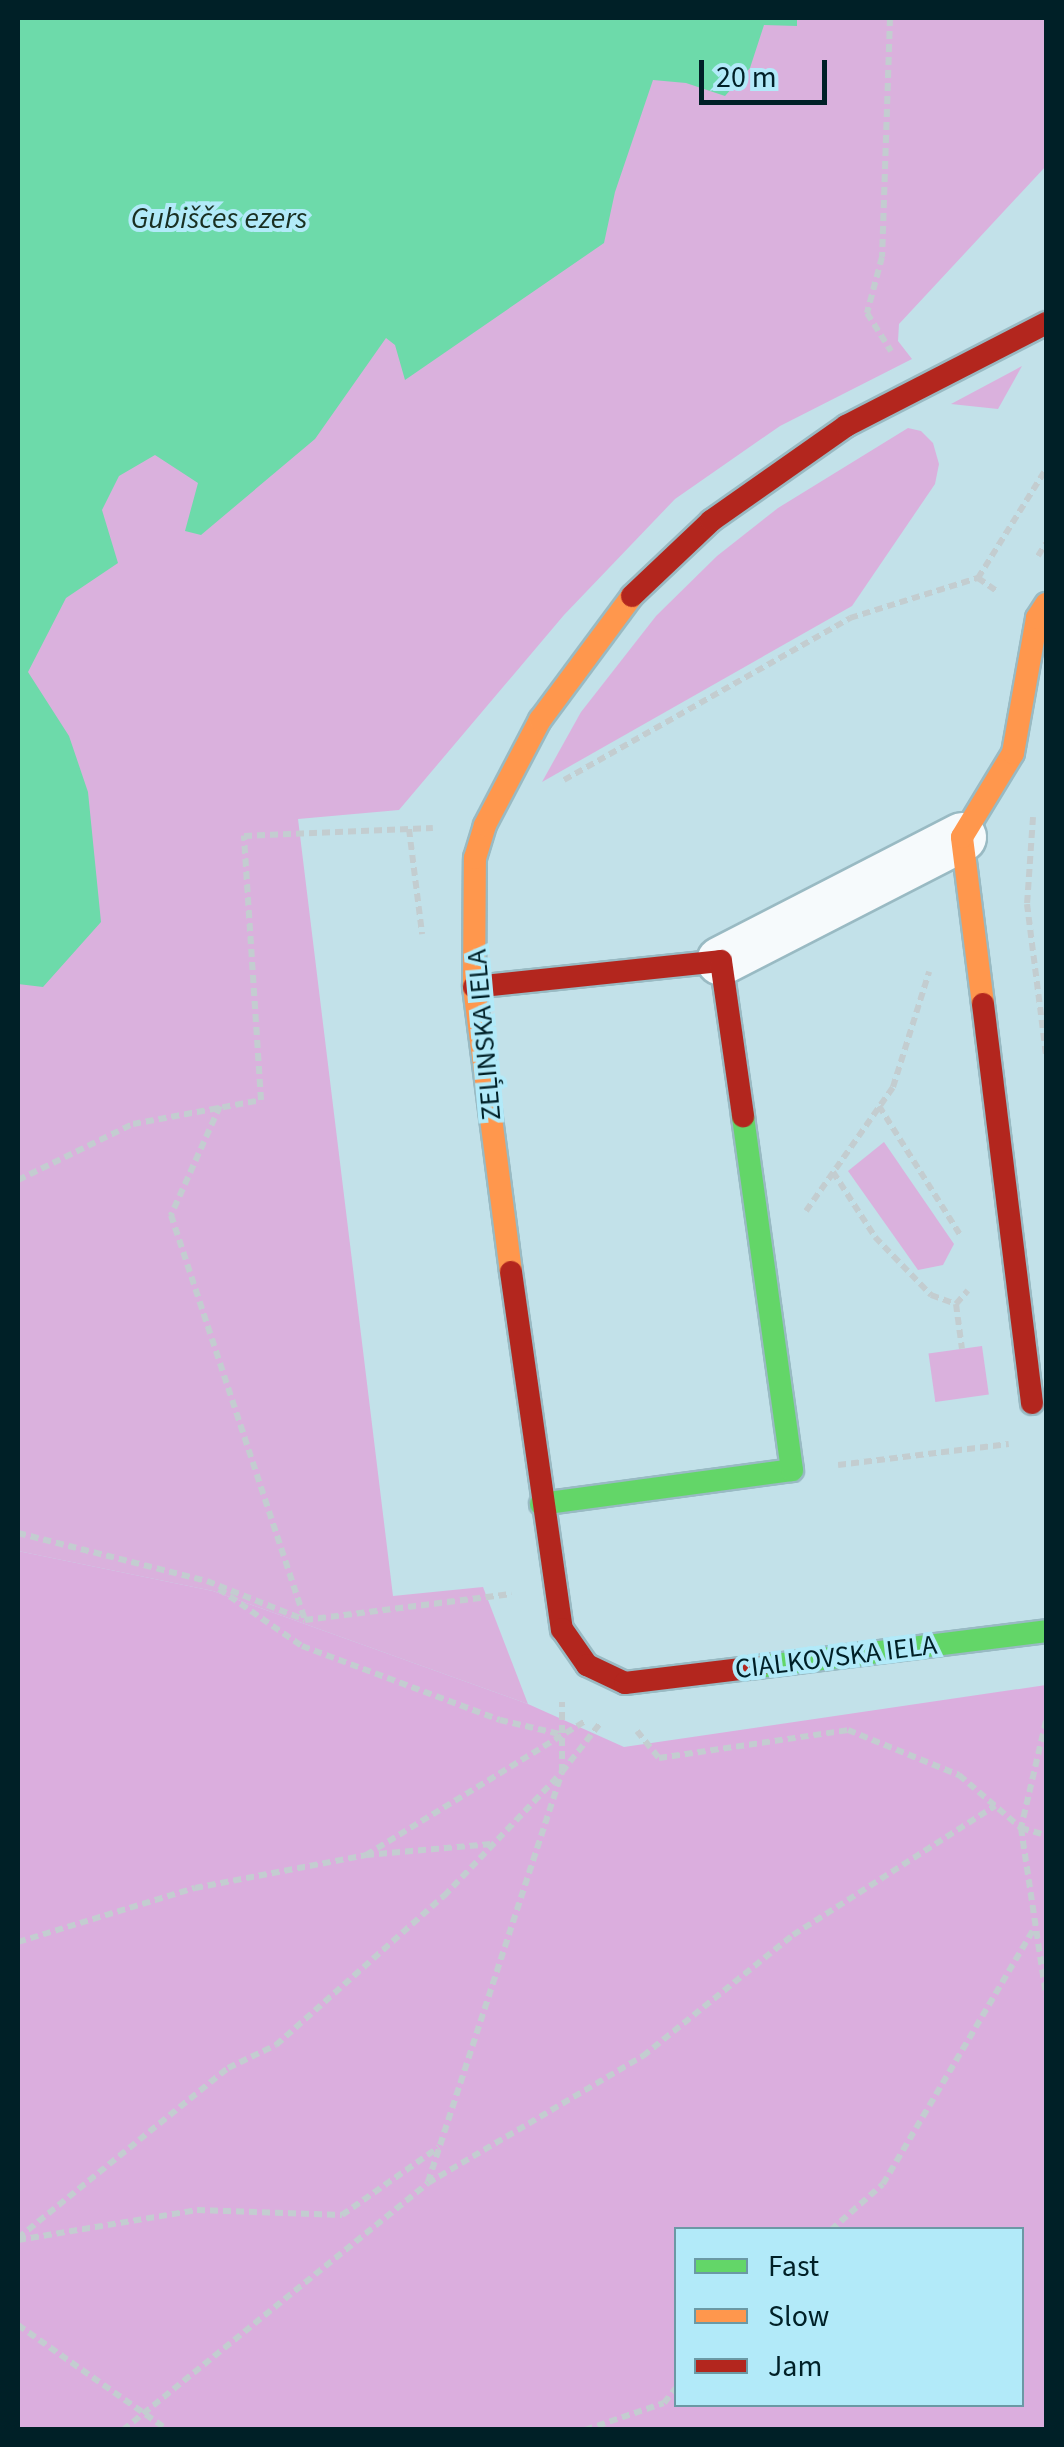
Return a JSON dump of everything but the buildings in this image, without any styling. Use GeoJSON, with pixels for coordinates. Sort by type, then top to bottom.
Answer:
{"type":"FeatureCollection","features":[{"type":"Feature","properties":{"kind":"street","name":"ZEĻINSKA IELA"},"geometry":{"type":"LineString","coordinates":[[587,1665],[562,1629],[541,1504],[474,987],[475,858],[485,825],[540,720],[625,604],[711,520],[846,426],[901,394],[1046,323]]}},
{"type":"Feature","properties":{"kind":"street"},"geometry":{"type":"LineString","coordinates":[[474,987],[721,961],[962,836],[1013,753],[1037,618],[1046,604]]}},
{"type":"Feature","properties":{"kind":"street"},"geometry":{"type":"LineString","coordinates":[[962,836],[1032,1403]]}},
{"type":"Feature","properties":{"kind":"street"},"geometry":{"type":"LineString","coordinates":[[541,1504],[792,1470],[721,961]]}},
{"type":"Feature","properties":{"kind":"street","name":"CIALKOVSKA IELA"},"geometry":{"type":"LineString","coordinates":[[620,1694],[1046,1631]]}},
{"type":"Feature","properties":{"kind":"street"},"geometry":{"type":"LineString","coordinates":[[587,1665],[620,1694]]}},
{"type":"Feature","properties":{"kind":"path"},"geometry":{"type":"LineString","coordinates":[[890,18],[882,257],[867,313],[898,359],[901,394]]}},
{"type":"Feature","properties":{"kind":"path"},"geometry":{"type":"LineString","coordinates":[[554,786],[850,618],[978,578],[1046,469]]}},
{"type":"Feature","properties":{"kind":"path"},"geometry":{"type":"LineString","coordinates":[[1038,801],[1027,904],[1046,1055]]}},
{"type":"Feature","properties":{"kind":"path"},"geometry":{"type":"LineString","coordinates":[[18,1180],[133,1124],[261,1100],[244,836],[485,825]]}},
{"type":"Feature","properties":{"kind":"path"},"geometry":{"type":"LineString","coordinates":[[803,1214],[893,1087],[932,963]]}},
{"type":"Feature","properties":{"kind":"path"},"geometry":{"type":"LineString","coordinates":[[220,1106],[171,1215],[305,1620]]}},
{"type":"Feature","properties":{"kind":"path"},"geometry":{"type":"LineString","coordinates":[[879,1106],[962,1238]]}},
{"type":"Feature","properties":{"kind":"path"},"geometry":{"type":"LineString","coordinates":[[834,1172],[875,1237],[931,1295],[956,1304]]}},
{"type":"Feature","properties":{"kind":"path"},"geometry":{"type":"LineString","coordinates":[[962,1349],[956,1304],[983,1272],[1016,1270]]}},
{"type":"Feature","properties":{"kind":"path"},"geometry":{"type":"LineString","coordinates":[[792,1470],[1027,1442]]}},
{"type":"Feature","properties":{"kind":"path"},"geometry":{"type":"LineString","coordinates":[[18,1533],[207,1580],[305,1620],[555,1588]]}},
{"type":"Feature","properties":{"kind":"path"},"geometry":{"type":"LineString","coordinates":[[207,1580],[302,1646],[500,1720],[560,1735]]}},
{"type":"Feature","properties":{"kind":"path"},"geometry":{"type":"LineString","coordinates":[[428,2183],[562,1772],[559,1707],[587,1665]]}},
{"type":"Feature","properties":{"kind":"path"},"geometry":{"type":"LineString","coordinates":[[366,1855],[620,1694]]}},
{"type":"Feature","properties":{"kind":"path"},"geometry":{"type":"LineString","coordinates":[[18,2239],[228,2068],[276,2045],[444,1896],[562,1772],[620,1694]]}},
{"type":"Feature","properties":{"kind":"path"},"geometry":{"type":"LineString","coordinates":[[620,1694],[660,1758],[848,1730],[959,1774],[1021,1828],[1046,1835]]}},
{"type":"Feature","properties":{"kind":"path"},"geometry":{"type":"LineString","coordinates":[[1046,1722],[1021,1828],[1046,1996]]}},
{"type":"Feature","properties":{"kind":"path"},"geometry":{"type":"LineString","coordinates":[[123,2430],[428,2183],[643,2056],[794,1934],[995,1806]]}},
{"type":"Feature","properties":{"kind":"path"},"geometry":{"type":"LineString","coordinates":[[18,1942],[195,1888],[366,1855],[494,1844]]}},
{"type":"Feature","properties":{"kind":"path"},"geometry":{"type":"LineString","coordinates":[[834,2227],[883,2184],[1034,1930]]}},
{"type":"Feature","properties":{"kind":"path"},"geometry":{"type":"LineString","coordinates":[[18,2239],[197,2210],[342,2215],[440,2146]]}},
{"type":"Feature","properties":{"kind":"path"},"geometry":{"type":"LineString","coordinates":[[18,2325],[168,2430]]}},
{"type":"Feature","properties":{"kind":"path"},"geometry":{"type":"LineString","coordinates":[[585,2430],[664,2403],[674,2390]]}},
{"type":"Feature","properties":{"kind":"shaded area"},"geometry":{"type":"Polygon","coordinates":[[[18,18],[1046,18],[1046,166],[899,324],[898,341],[912,359],[780,426],[675,499],[564,615],[399,810],[298,819],[393,1596],[483,1587],[528,1704],[213,1591],[18,1551],[18,984],[28,972],[18,925],[18,18]]]}},
{"type":"Feature","properties":{"kind":"shaded area"},"geometry":{"type":"Polygon","coordinates":[[[1022,366],[998,409],[951,404],[1022,366]]]}},
{"type":"Feature","properties":{"kind":"shaded area"},"geometry":{"type":"Polygon","coordinates":[[[908,428],[921,431],[933,443],[939,464],[935,484],[852,606],[542,782],[581,712],[656,616],[717,556],[778,508],[908,428]]]}},
{"type":"Feature","properties":{"kind":"shaded area"},"geometry":{"type":"Polygon","coordinates":[[[884,1142],[954,1244],[943,1265],[918,1270],[848,1171],[884,1142]]]}},
{"type":"Feature","properties":{"kind":"shaded area"},"geometry":{"type":"Polygon","coordinates":[[[982,1346],[989,1395],[935,1402],[929,1354],[982,1346]]]}},
{"type":"Feature","properties":{"kind":"shaded area"},"geometry":{"type":"Polygon","coordinates":[[[18,1551],[213,1591],[528,1704],[624,1747],[1046,1685],[1046,2429],[18,2429],[18,1551]]]}},
{"type":"Feature","properties":{"kind":"water","name":"Gubiščes ezers"},"geometry":{"type":"Polygon","coordinates":[[[18,18],[797,18],[797,26],[764,25],[750,68],[725,96],[686,83],[653,80],[615,192],[604,243],[405,380],[395,345],[386,338],[315,439],[201,535],[185,531],[198,483],[155,455],[119,476],[102,510],[118,563],[66,598],[28,672],[69,736],[88,792],[101,922],[43,987],[18,984],[18,18]]]}},
{"type":"Feature","properties":{"kind":"traffic: fast"},"geometry":{"type":"LineString","coordinates":[[541,1504],[792,1470],[743,1116]]}},
{"type":"Feature","properties":{"kind":"traffic: fast"},"geometry":{"type":"LineString","coordinates":[[758,1667],[1046,1631]]}},
{"type":"Feature","properties":{"kind":"traffic: slow"},"geometry":{"type":"LineString","coordinates":[[511,1272],[474,987],[475,858],[485,825],[540,720],[632,596]]}},
{"type":"Feature","properties":{"kind":"traffic: slow"},"geometry":{"type":"LineString","coordinates":[[983,1004],[962,837],[1013,753],[1037,618],[1046,604]]}},
{"type":"Feature","properties":{"kind":"traffic: jam"},"geometry":{"type":"LineString","coordinates":[[632,596],[711,521],[846,426],[1046,323]]}},
{"type":"Feature","properties":{"kind":"traffic: jam"},"geometry":{"type":"LineString","coordinates":[[474,987],[721,961],[743,1116]]}},
{"type":"Feature","properties":{"kind":"traffic: jam"},"geometry":{"type":"LineString","coordinates":[[983,1004],[1032,1403]]}},
{"type":"Feature","properties":{"kind":"traffic: jam"},"geometry":{"type":"LineString","coordinates":[[511,1272],[562,1629],[587,1665],[625,1683],[758,1667]]}}]}
